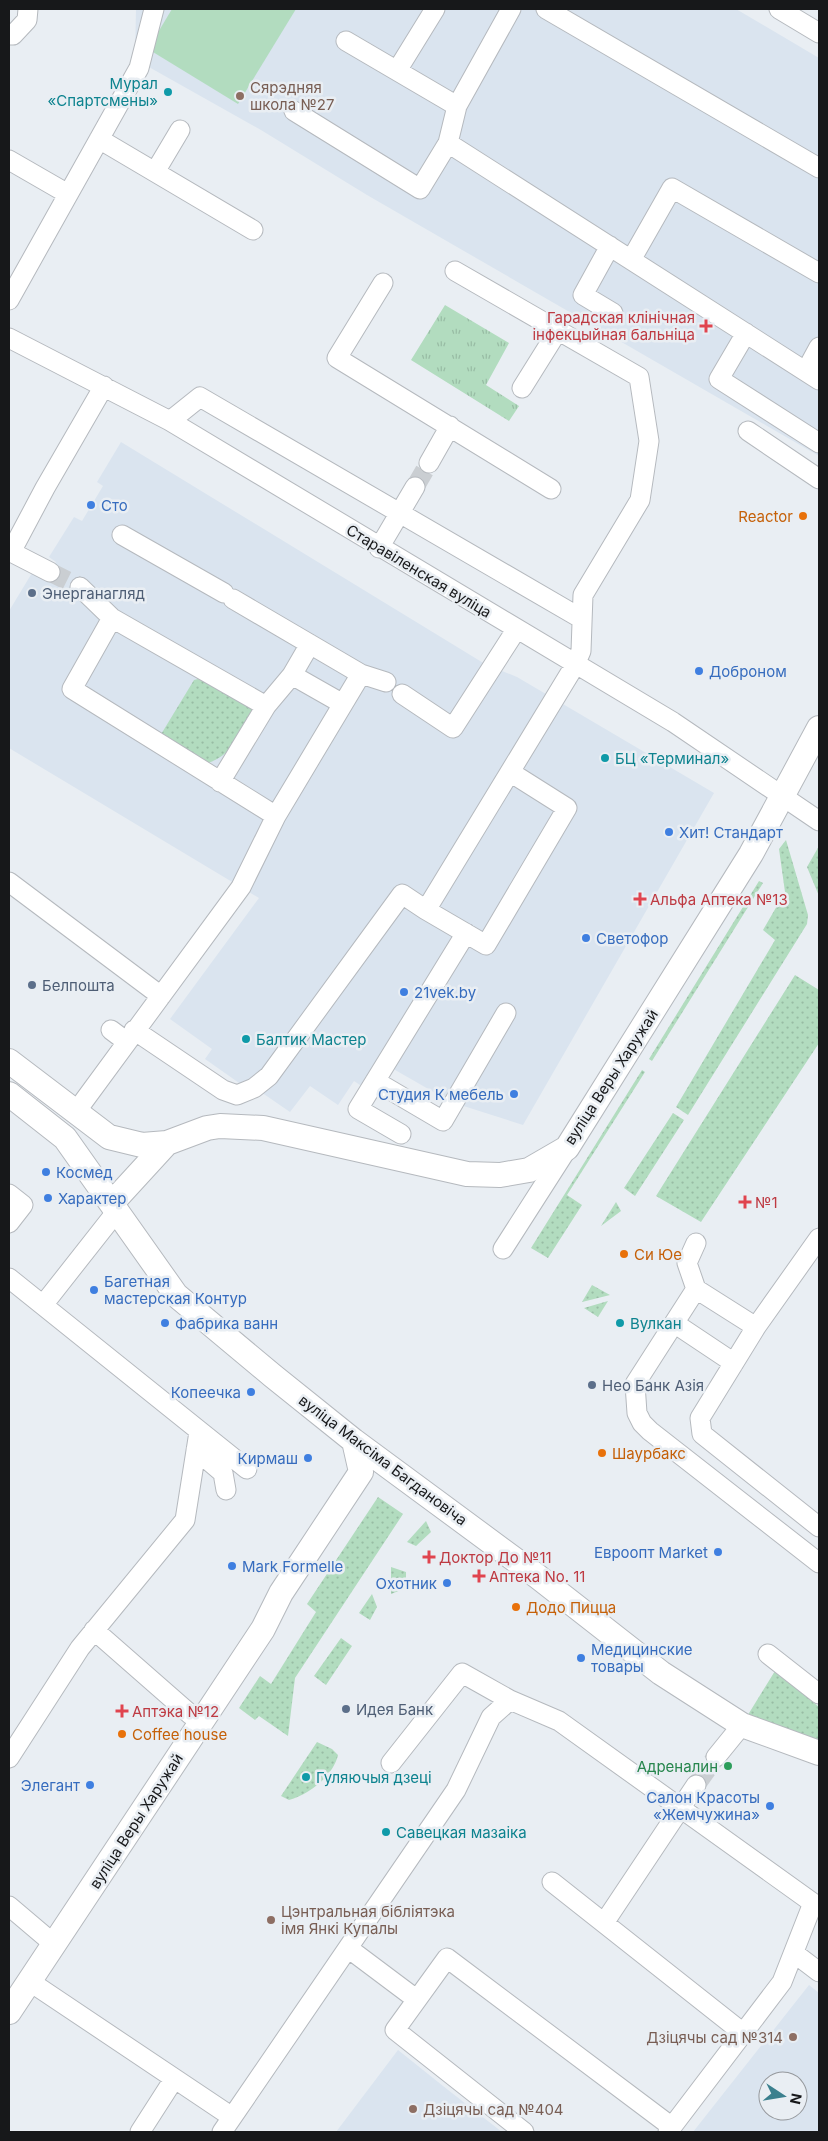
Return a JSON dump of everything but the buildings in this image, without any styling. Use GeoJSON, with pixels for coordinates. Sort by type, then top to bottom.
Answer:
{"type":"FeatureCollection","features":[{"type":"Feature","properties":{"kind":"main road","name":"вуліца Веры Харужай"},"geometry":{"type":"LineString","coordinates":[[75,1113],[108,1137],[142,1146],[167,1143],[207,1128],[220,1126],[263,1128],[467,1174],[500,1175],[529,1170],[567,1148],[751,854],[819,728]]}},
{"type":"Feature","properties":{"kind":"main road"},"geometry":{"type":"LineString","coordinates":[[9,1061],[75,1113]]}},
{"type":"Feature","properties":{"kind":"main road","name":"вуліца Максіма Багдановіча"},"geometry":{"type":"LineString","coordinates":[[9,1094],[65,1138],[176,1295],[354,1441],[538,1576],[660,1673],[742,1725],[819,1753]]}},
{"type":"Feature","properties":{"kind":"main road"},"geometry":{"type":"LineString","coordinates":[[114,1207],[167,1143]]}},
{"type":"Feature","properties":{"kind":"main road","name":"вуліца Веры Харужай"},"geometry":{"type":"LineString","coordinates":[[9,2012],[262,1630],[281,1593],[361,1472],[354,1441]]}},
{"type":"Feature","properties":{"kind":"main road","name":"вуліца Веры Харужай"},"geometry":{"type":"LineString","coordinates":[[262,1630],[290,1597],[363,1489],[373,1479],[394,1472]]}},
{"type":"Feature","properties":{"kind":"street"},"geometry":{"type":"LineString","coordinates":[[9,35],[13,35],[27,20],[28,9]]}},
{"type":"Feature","properties":{"kind":"street"},"geometry":{"type":"LineString","coordinates":[[9,300],[139,68],[154,9]]}},
{"type":"Feature","properties":{"kind":"street"},"geometry":{"type":"LineString","coordinates":[[398,70],[435,9]]}},
{"type":"Feature","properties":{"kind":"street"},"geometry":{"type":"LineString","coordinates":[[294,112],[420,189],[448,143],[457,106],[512,9]]}},
{"type":"Feature","properties":{"kind":"street"},"geometry":{"type":"LineString","coordinates":[[546,9],[819,168]]}},
{"type":"Feature","properties":{"kind":"street"},"geometry":{"type":"LineString","coordinates":[[779,9],[819,33]]}},
{"type":"Feature","properties":{"kind":"street"},"geometry":{"type":"LineString","coordinates":[[346,41],[457,106]]}},
{"type":"Feature","properties":{"kind":"street"},"geometry":{"type":"LineString","coordinates":[[155,172],[180,130]]}},
{"type":"Feature","properties":{"kind":"street"},"geometry":{"type":"LineString","coordinates":[[99,139],[253,230]]}},
{"type":"Feature","properties":{"kind":"street"},"geometry":{"type":"LineString","coordinates":[[448,143],[812,375],[819,347]]}},
{"type":"Feature","properties":{"kind":"street"},"geometry":{"type":"LineString","coordinates":[[9,160],[68,194]]}},
{"type":"Feature","properties":{"kind":"street"},"geometry":{"type":"LineString","coordinates":[[631,260],[672,188],[819,273]]}},
{"type":"Feature","properties":{"kind":"street"},"geometry":{"type":"LineString","coordinates":[[610,246],[583,295],[613,313]]}},
{"type":"Feature","properties":{"kind":"street"},"geometry":{"type":"LineString","coordinates":[[426,910],[581,652],[583,595],[640,500],[649,441],[639,377],[557,332],[455,271]]}},
{"type":"Feature","properties":{"kind":"street"},"geometry":{"type":"LineString","coordinates":[[383,283],[337,358],[551,489]]}},
{"type":"Feature","properties":{"kind":"street"},"geometry":{"type":"LineString","coordinates":[[522,388],[557,332]]}},
{"type":"Feature","properties":{"kind":"street"},"geometry":{"type":"LineString","coordinates":[[746,333],[719,379],[819,442]]}},
{"type":"Feature","properties":{"kind":"street","name":"Старавіленская вуліца"},"geometry":{"type":"LineString","coordinates":[[9,338],[170,421],[516,630],[673,722],[819,821]]}},
{"type":"Feature","properties":{"kind":"street"},"geometry":{"type":"LineString","coordinates":[[50,572],[11,552],[45,488],[104,386]]}},
{"type":"Feature","properties":{"kind":"street"},"geometry":{"type":"LineString","coordinates":[[170,421],[200,396],[582,620]]}},
{"type":"Feature","properties":{"kind":"street"},"geometry":{"type":"LineString","coordinates":[[429,462],[450,426]]}},
{"type":"Feature","properties":{"kind":"street"},"geometry":{"type":"LineString","coordinates":[[748,431],[819,479]]}},
{"type":"Feature","properties":{"kind":"street"},"geometry":{"type":"LineString","coordinates":[[379,548],[414,487]]}},
{"type":"Feature","properties":{"kind":"street"},"geometry":{"type":"LineString","coordinates":[[122,535],[361,674],[386,682]]}},
{"type":"Feature","properties":{"kind":"street"},"geometry":{"type":"LineString","coordinates":[[80,587],[112,618],[266,706]]}},
{"type":"Feature","properties":{"kind":"street"},"geometry":{"type":"LineString","coordinates":[[112,618],[72,689],[276,816]]}},
{"type":"Feature","properties":{"kind":"street"},"geometry":{"type":"LineString","coordinates":[[402,694],[453,728],[516,630]]}},
{"type":"Feature","properties":{"kind":"street"},"geometry":{"type":"LineString","coordinates":[[220,782],[266,706],[292,675],[310,644]]}},
{"type":"Feature","properties":{"kind":"street"},"geometry":{"type":"LineString","coordinates":[[75,1113],[241,887],[276,816],[361,674]]}},
{"type":"Feature","properties":{"kind":"street"},"geometry":{"type":"LineString","coordinates":[[292,675],[343,704]]}},
{"type":"Feature","properties":{"kind":"street"},"geometry":{"type":"LineString","coordinates":[[111,1030],[131,1036],[222,1090],[237,1095],[254,1088],[269,1076],[402,894],[486,945],[567,808],[510,772]]}},
{"type":"Feature","properties":{"kind":"street"},"geometry":{"type":"LineString","coordinates":[[9,882],[161,996]]}},
{"type":"Feature","properties":{"kind":"street"},"geometry":{"type":"LineString","coordinates":[[401,1134],[358,1109],[466,934]]}},
{"type":"Feature","properties":{"kind":"street"},"geometry":{"type":"LineString","coordinates":[[375,1081],[443,1121],[506,1013]]}},
{"type":"Feature","properties":{"kind":"street"},"geometry":{"type":"LineString","coordinates":[[503,1249],[567,1148]]}},
{"type":"Feature","properties":{"kind":"street"},"geometry":{"type":"LineString","coordinates":[[9,1194],[23,1205],[9,1222]]}},
{"type":"Feature","properties":{"kind":"street"},"geometry":{"type":"LineString","coordinates":[[43,1305],[114,1207]]}},
{"type":"Feature","properties":{"kind":"street"},"geometry":{"type":"LineString","coordinates":[[819,1238],[756,1327],[700,1418],[702,1434],[819,1527]]}},
{"type":"Feature","properties":{"kind":"street"},"geometry":{"type":"LineString","coordinates":[[696,1243],[688,1263],[696,1289],[756,1327]]}},
{"type":"Feature","properties":{"kind":"street"},"geometry":{"type":"LineString","coordinates":[[9,1278],[247,1469]]}},
{"type":"Feature","properties":{"kind":"street"},"geometry":{"type":"LineString","coordinates":[[696,1289],[635,1384],[637,1413],[642,1423],[819,1563]]}},
{"type":"Feature","properties":{"kind":"street"},"geometry":{"type":"LineString","coordinates":[[674,1323],[734,1363]]}},
{"type":"Feature","properties":{"kind":"street"},"geometry":{"type":"LineString","coordinates":[[9,1758],[80,1648],[185,1520],[200,1432]]}},
{"type":"Feature","properties":{"kind":"street"},"geometry":{"type":"LineString","coordinates":[[196,1450],[222,1473],[226,1490]]}},
{"type":"Feature","properties":{"kind":"street"},"geometry":{"type":"LineString","coordinates":[[94,1630],[191,1715],[202,1722]]}},
{"type":"Feature","properties":{"kind":"street"},"geometry":{"type":"LineString","coordinates":[[768,1654],[819,1694]]}},
{"type":"Feature","properties":{"kind":"street"},"geometry":{"type":"LineString","coordinates":[[391,1763],[462,1673],[510,1700],[559,1720],[813,1904],[782,1982],[670,2129],[447,1958],[395,2030],[524,2132]]}},
{"type":"Feature","properties":{"kind":"street"},"geometry":{"type":"LineString","coordinates":[[29,1981],[174,2078],[227,2125],[456,1790],[490,1718],[510,1700]]}},
{"type":"Feature","properties":{"kind":"street"},"geometry":{"type":"LineString","coordinates":[[716,1757],[742,1725]]}},
{"type":"Feature","properties":{"kind":"street"},"geometry":{"type":"LineString","coordinates":[[604,1923],[680,1806],[696,1785]]}},
{"type":"Feature","properties":{"kind":"street"},"geometry":{"type":"LineString","coordinates":[[552,1882],[743,2034]]}},
{"type":"Feature","properties":{"kind":"street"},"geometry":{"type":"LineString","coordinates":[[9,1906],[54,1945]]}},
{"type":"Feature","properties":{"kind":"street"},"geometry":{"type":"LineString","coordinates":[[348,1948],[416,1999]]}},
{"type":"Feature","properties":{"kind":"street"},"geometry":{"type":"LineString","coordinates":[[794,1953],[819,1972]]}},
{"type":"Feature","properties":{"kind":"street"},"geometry":{"type":"LineString","coordinates":[[140,2132],[174,2078]]}},
{"type":"Feature","properties":{"kind":"shaded area","name":"Гарадская клінічная інфекцыйная бальніца"},"geometry":{"type":"Polygon","coordinates":[[[136,9],[736,9],[819,58],[819,456],[367,195],[261,130],[140,62],[135,58],[136,9]]]}},
{"type":"Feature","properties":{"kind":"shaded area"},"geometry":{"type":"Polygon","coordinates":[[[121,442],[485,664],[517,677],[714,793],[523,1125],[451,1102],[383,1063],[366,1089],[354,1081],[338,1105],[310,1086],[290,1112],[245,1081],[242,1085],[205,1059],[212,1049],[170,1019],[259,898],[9,748],[9,611],[32,573],[45,581],[56,562],[49,557],[74,517],[82,521],[103,486],[97,482],[121,442]]]}},
{"type":"Feature","properties":{"kind":"shaded area","name":"Дзіцячы сад №314"},"geometry":{"type":"Polygon","coordinates":[[[809,1985],[819,1993],[819,2132],[693,2132],[809,1985]]]}},
{"type":"Feature","properties":{"kind":"shaded area","name":"Дзіцячы сад №404"},"geometry":{"type":"Polygon","coordinates":[[[398,2050],[443,2086],[502,2132],[336,2132],[398,2050]]]}},
{"type":"Feature","properties":{"kind":"green space"},"geometry":{"type":"Polygon","coordinates":[[[172,9],[296,9],[238,104],[148,49],[172,9]]]}},
{"type":"Feature","properties":{"kind":"green space"},"geometry":{"type":"Polygon","coordinates":[[[445,305],[509,343],[486,385],[519,406],[509,421],[411,360],[445,305]]]}},
{"type":"Feature","properties":{"kind":"green space"},"geometry":{"type":"Polygon","coordinates":[[[206,677],[250,703],[253,714],[227,752],[212,762],[203,764],[160,736],[194,680],[206,677]]]}},
{"type":"Feature","properties":{"kind":"green space"},"geometry":{"type":"Polygon","coordinates":[[[786,840],[808,915],[807,924],[688,1115],[676,1107],[775,940],[763,930],[785,892],[779,849],[786,840]]]}},
{"type":"Feature","properties":{"kind":"green space"},"geometry":{"type":"Polygon","coordinates":[[[819,846],[819,896],[807,867],[819,846]]]}},
{"type":"Feature","properties":{"kind":"green space"},"geometry":{"type":"Polygon","coordinates":[[[759,881],[763,883],[652,1061],[649,1059],[759,881]]]}},
{"type":"Feature","properties":{"kind":"green space"},"geometry":{"type":"Polygon","coordinates":[[[795,975],[819,990],[819,1043],[701,1222],[656,1196],[795,975]]]}},
{"type":"Feature","properties":{"kind":"green space"},"geometry":{"type":"Polygon","coordinates":[[[642,1070],[645,1072],[567,1195],[582,1205],[548,1258],[531,1248],[642,1070]]]}},
{"type":"Feature","properties":{"kind":"green space"},"geometry":{"type":"Polygon","coordinates":[[[673,1113],[684,1120],[635,1196],[624,1188],[673,1113]]]}},
{"type":"Feature","properties":{"kind":"green space"},"geometry":{"type":"Polygon","coordinates":[[[616,1202],[621,1211],[601,1226],[616,1202]]]}},
{"type":"Feature","properties":{"kind":"green space"},"geometry":{"type":"Polygon","coordinates":[[[592,1285],[610,1295],[582,1302],[592,1285]]]}},
{"type":"Feature","properties":{"kind":"green space"},"geometry":{"type":"Polygon","coordinates":[[[608,1301],[598,1317],[584,1308],[608,1301]]]}},
{"type":"Feature","properties":{"kind":"green space"},"geometry":{"type":"Polygon","coordinates":[[[378,1497],[403,1514],[295,1678],[288,1736],[259,1716],[255,1720],[239,1708],[260,1676],[271,1684],[316,1612],[307,1604],[378,1497]]]}},
{"type":"Feature","properties":{"kind":"green space"},"geometry":{"type":"Polygon","coordinates":[[[426,1521],[431,1532],[416,1546],[407,1542],[426,1521]]]}},
{"type":"Feature","properties":{"kind":"green space"},"geometry":{"type":"Polygon","coordinates":[[[391,1567],[406,1572],[406,1588],[391,1594],[391,1567]]]}},
{"type":"Feature","properties":{"kind":"green space"},"geometry":{"type":"Polygon","coordinates":[[[372,1594],[377,1607],[370,1620],[359,1613],[372,1594]]]}},
{"type":"Feature","properties":{"kind":"green space"},"geometry":{"type":"Polygon","coordinates":[[[341,1638],[352,1646],[326,1685],[314,1676],[341,1638]]]}},
{"type":"Feature","properties":{"kind":"green space"},"geometry":{"type":"Polygon","coordinates":[[[775,1671],[819,1707],[819,1741],[746,1718],[775,1671]]]}},
{"type":"Feature","properties":{"kind":"green space"},"geometry":{"type":"Polygon","coordinates":[[[317,1742],[332,1749],[338,1755],[331,1770],[320,1783],[305,1793],[289,1800],[281,1796],[317,1742]]]}},
{"type":"Feature","properties":{"kind":"tunnel"},"geometry":{"type":"LineString","coordinates":[[415,487],[429,463]]}},
{"type":"Feature","properties":{"kind":"tunnel"},"geometry":{"type":"LineString","coordinates":[[50,572],[80,587]]}},
{"type":"Feature","properties":{"kind":"tunnel"},"geometry":{"type":"LineString","coordinates":[[696,1785],[716,1757]]}},
{"type":"Feature","properties":{"kind":"place","name":"Мурал «Спартсмены»"},"geometry":{"type":"Point","coordinates":[168,92]}},
{"type":"Feature","properties":{"kind":"place","name":"Сярэдняя школа №27"},"geometry":{"type":"Point","coordinates":[240,96]}},
{"type":"Feature","properties":{"kind":"place","name":"Гарадская клінічная інфекцыйная бальніца"},"geometry":{"type":"Point","coordinates":[706,326]}},
{"type":"Feature","properties":{"kind":"place","name":"Сто"},"geometry":{"type":"Point","coordinates":[91,505]}},
{"type":"Feature","properties":{"kind":"place","name":"Reactor"},"geometry":{"type":"Point","coordinates":[803,516]}},
{"type":"Feature","properties":{"kind":"place","name":"Энерганагляд"},"geometry":{"type":"Point","coordinates":[32,593]}},
{"type":"Feature","properties":{"kind":"place","name":"Доброном"},"geometry":{"type":"Point","coordinates":[699,671]}},
{"type":"Feature","properties":{"kind":"place","name":"БЦ «Терминал»"},"geometry":{"type":"Point","coordinates":[605,758]}},
{"type":"Feature","properties":{"kind":"place","name":"Хит! Стандарт"},"geometry":{"type":"Point","coordinates":[669,832]}},
{"type":"Feature","properties":{"kind":"place","name":"Альфа Аптека №13"},"geometry":{"type":"Point","coordinates":[640,899]}},
{"type":"Feature","properties":{"kind":"place","name":"Светофор"},"geometry":{"type":"Point","coordinates":[586,938]}},
{"type":"Feature","properties":{"kind":"place","name":"Белпошта"},"geometry":{"type":"Point","coordinates":[32,985]}},
{"type":"Feature","properties":{"kind":"place","name":"21vek.by"},"geometry":{"type":"Point","coordinates":[404,992]}},
{"type":"Feature","properties":{"kind":"place","name":"Балтик Мастер"},"geometry":{"type":"Point","coordinates":[246,1039]}},
{"type":"Feature","properties":{"kind":"place","name":"Студия К мебель"},"geometry":{"type":"Point","coordinates":[514,1094]}},
{"type":"Feature","properties":{"kind":"place","name":"Космед"},"geometry":{"type":"Point","coordinates":[46,1172]}},
{"type":"Feature","properties":{"kind":"place","name":"Характер"},"geometry":{"type":"Point","coordinates":[48,1198]}},
{"type":"Feature","properties":{"kind":"place","name":"№1"},"geometry":{"type":"Point","coordinates":[745,1202]}},
{"type":"Feature","properties":{"kind":"place","name":"Cи Юе"},"geometry":{"type":"Point","coordinates":[624,1254]}},
{"type":"Feature","properties":{"kind":"place","name":"Багетная мастерская Контур"},"geometry":{"type":"Point","coordinates":[94,1290]}},
{"type":"Feature","properties":{"kind":"place","name":"Фабрика ванн"},"geometry":{"type":"Point","coordinates":[165,1323]}},
{"type":"Feature","properties":{"kind":"place","name":"Вулкан"},"geometry":{"type":"Point","coordinates":[620,1323]}},
{"type":"Feature","properties":{"kind":"place","name":"Нео Банк Азія"},"geometry":{"type":"Point","coordinates":[592,1385]}},
{"type":"Feature","properties":{"kind":"place","name":"Копеечка"},"geometry":{"type":"Point","coordinates":[251,1392]}},
{"type":"Feature","properties":{"kind":"place","name":"Шаурбакс"},"geometry":{"type":"Point","coordinates":[602,1453]}},
{"type":"Feature","properties":{"kind":"place","name":"Кирмаш"},"geometry":{"type":"Point","coordinates":[308,1458]}},
{"type":"Feature","properties":{"kind":"place","name":"Евроопт Market"},"geometry":{"type":"Point","coordinates":[718,1552]}},
{"type":"Feature","properties":{"kind":"place","name":"Доктор До №11"},"geometry":{"type":"Point","coordinates":[429,1557]}},
{"type":"Feature","properties":{"kind":"place","name":"Mark Formelle"},"geometry":{"type":"Point","coordinates":[232,1566]}},
{"type":"Feature","properties":{"kind":"place","name":"Аптека No. 11"},"geometry":{"type":"Point","coordinates":[479,1576]}},
{"type":"Feature","properties":{"kind":"place","name":"Охотник"},"geometry":{"type":"Point","coordinates":[447,1583]}},
{"type":"Feature","properties":{"kind":"place","name":"Додо Пицца"},"geometry":{"type":"Point","coordinates":[516,1607]}},
{"type":"Feature","properties":{"kind":"place","name":"Медицинские товары"},"geometry":{"type":"Point","coordinates":[581,1658]}},
{"type":"Feature","properties":{"kind":"place","name":"Идея Банк"},"geometry":{"type":"Point","coordinates":[346,1709]}},
{"type":"Feature","properties":{"kind":"place","name":"Аптэка №12"},"geometry":{"type":"Point","coordinates":[122,1711]}},
{"type":"Feature","properties":{"kind":"place","name":"Coffee house"},"geometry":{"type":"Point","coordinates":[122,1734]}},
{"type":"Feature","properties":{"kind":"place","name":"Адреналин"},"geometry":{"type":"Point","coordinates":[728,1766]}},
{"type":"Feature","properties":{"kind":"place","name":"Гуляючыя дзеці"},"geometry":{"type":"Point","coordinates":[306,1777]}},
{"type":"Feature","properties":{"kind":"place","name":"Элегант"},"geometry":{"type":"Point","coordinates":[90,1785]}},
{"type":"Feature","properties":{"kind":"place","name":"Салон Красоты «Жемчужина»"},"geometry":{"type":"Point","coordinates":[770,1806]}},
{"type":"Feature","properties":{"kind":"place","name":"Савецкая мазаіка"},"geometry":{"type":"Point","coordinates":[386,1832]}},
{"type":"Feature","properties":{"kind":"place","name":"Цэнтральная бібліятэка імя Янкі Купалы"},"geometry":{"type":"Point","coordinates":[271,1920]}},
{"type":"Feature","properties":{"kind":"place","name":"Дзіцячы сад №314"},"geometry":{"type":"Point","coordinates":[793,2037]}},
{"type":"Feature","properties":{"kind":"place","name":"Дзіцячы сад №404"},"geometry":{"type":"Point","coordinates":[413,2109]}}]}
